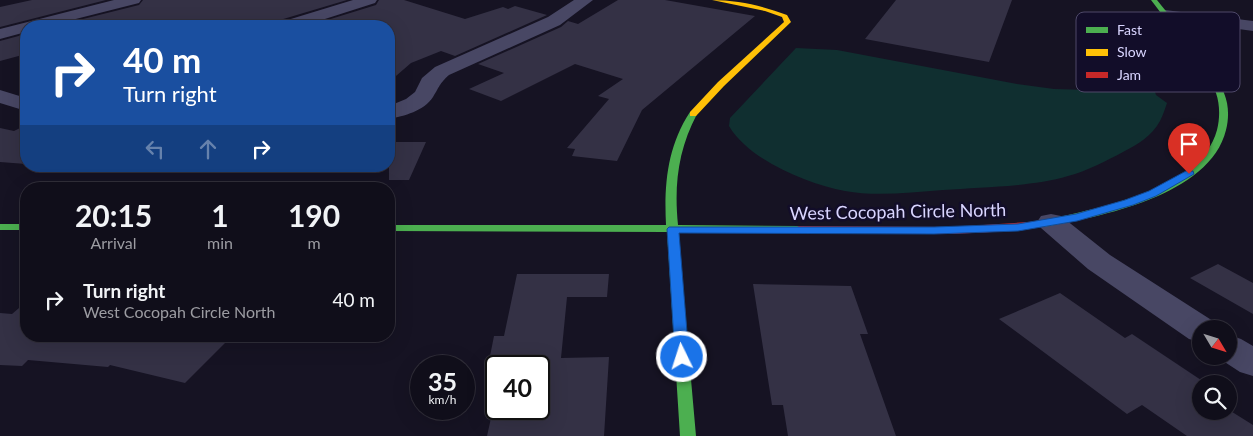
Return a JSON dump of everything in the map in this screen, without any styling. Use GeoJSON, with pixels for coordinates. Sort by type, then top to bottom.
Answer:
{"type":"FeatureCollection","features":[{"type":"Feature","properties":{"kind":"street"},"geometry":{"type":"LineString","coordinates":[[55,20],[134,0]]}},
{"type":"Feature","properties":{"kind":"street"},"geometry":{"type":"LineString","coordinates":[[306,20],[369,0]]}},
{"type":"Feature","properties":{"kind":"street"},"geometry":{"type":"LineString","coordinates":[[397,111],[420,99],[429,82],[442,72],[554,21],[585,0]]}},
{"type":"Feature","properties":{"kind":"street"},"geometry":{"type":"LineString","coordinates":[[688,436],[670,199],[670,166],[678,136],[701,103],[788,22],[785,16],[773,11],[714,0]]}},
{"type":"Feature","properties":{"kind":"street","name":"West Cocopah Circle North"},"geometry":{"type":"LineString","coordinates":[[1154,0],[1162,12]]}},
{"type":"Feature","properties":{"kind":"street"},"geometry":{"type":"LineString","coordinates":[[1240,25],[1253,26]]}},
{"type":"Feature","properties":{"kind":"street"},"geometry":{"type":"LineString","coordinates":[[0,34],[20,29]]}},
{"type":"Feature","properties":{"kind":"street","name":"West Cocopah Circle North"},"geometry":{"type":"LineString","coordinates":[[395,228],[960,230],[1018,227],[1051,222],[1104,210],[1159,190],[1189,174],[1202,163],[1220,139],[1224,115],[1219,92]]}},
{"type":"Feature","properties":{"kind":"street"},"geometry":{"type":"LineString","coordinates":[[0,96],[20,103]]}},
{"type":"Feature","properties":{"kind":"street"},"geometry":{"type":"LineString","coordinates":[[1051,222],[1099,262],[1192,324]]}},
{"type":"Feature","properties":{"kind":"street"},"geometry":{"type":"LineString","coordinates":[[0,226],[20,227]]}},
{"type":"Feature","properties":{"kind":"street"},"geometry":{"type":"LineString","coordinates":[[1238,354],[1253,363]]}},
{"type":"Feature","properties":{"kind":"green space"},"geometry":{"type":"Polygon","coordinates":[[[796,48],[837,50],[1017,84],[1076,90],[1076,92],[1155,92],[1156,95],[1167,103],[1157,126],[1144,139],[1103,162],[1068,176],[1054,180],[1022,184],[882,194],[857,193],[830,188],[780,169],[750,150],[738,138],[729,126],[730,118],[796,48]]]}},
{"type":"Feature","properties":{"kind":"building"},"geometry":{"type":"Polygon","coordinates":[[[32,0],[106,0],[27,20],[20,20],[20,22],[0,27],[0,7],[32,0]]]}},
{"type":"Feature","properties":{"kind":"building"},"geometry":{"type":"Polygon","coordinates":[[[143,0],[347,0],[280,20],[79,20],[139,5],[143,0]]]}},
{"type":"Feature","properties":{"kind":"building"},"geometry":{"type":"Polygon","coordinates":[[[379,0],[404,0],[465,19],[503,7],[508,9],[515,6],[547,15],[455,56],[441,51],[411,63],[395,77],[395,20],[327,20],[376,5],[379,0]]]}},
{"type":"Feature","properties":{"kind":"building"},"geometry":{"type":"Polygon","coordinates":[[[618,0],[665,0],[755,16],[642,110],[617,161],[572,156],[575,149],[567,148],[609,99],[598,96],[623,79],[575,64],[501,101],[469,89],[504,73],[478,64],[561,27],[568,21],[578,24],[618,0]]]}},
{"type":"Feature","properties":{"kind":"building"},"geometry":{"type":"Polygon","coordinates":[[[896,0],[1012,0],[989,62],[865,39],[896,0]]]}},
{"type":"Feature","properties":{"kind":"building"},"geometry":{"type":"Polygon","coordinates":[[[20,36],[20,56],[0,61],[0,41],[20,36]]]}},
{"type":"Feature","properties":{"kind":"building"},"geometry":{"type":"Polygon","coordinates":[[[0,128],[14,131],[20,128],[20,164],[0,162],[0,128]]]}},
{"type":"Feature","properties":{"kind":"building"},"geometry":{"type":"Polygon","coordinates":[[[395,142],[426,142],[409,180],[389,180],[389,172],[395,172],[395,142]]]}},
{"type":"Feature","properties":{"kind":"building"},"geometry":{"type":"Polygon","coordinates":[[[1218,264],[1253,283],[1253,314],[1190,278],[1218,264]]]}},
{"type":"Feature","properties":{"kind":"building"},"geometry":{"type":"Polygon","coordinates":[[[517,274],[609,274],[607,297],[567,297],[561,358],[609,357],[604,436],[487,436],[491,420],[550,420],[550,355],[490,355],[494,336],[504,336],[517,274]]]}},
{"type":"Feature","properties":{"kind":"building"},"geometry":{"type":"Polygon","coordinates":[[[753,284],[851,286],[868,334],[860,334],[896,436],[788,436],[783,405],[772,405],[753,284]]]}},
{"type":"Feature","properties":{"kind":"building"},"geometry":{"type":"Polygon","coordinates":[[[1060,293],[1125,338],[1132,334],[1194,375],[1192,420],[1237,420],[1237,415],[1253,425],[1253,436],[1187,436],[1142,405],[1127,414],[999,319],[1060,293]]]}},
{"type":"Feature","properties":{"kind":"building"},"geometry":{"type":"Polygon","coordinates":[[[20,307],[20,342],[226,342],[185,383],[110,365],[108,367],[28,360],[22,366],[0,365],[0,313],[12,314],[20,307]]]}},
{"type":"Feature","properties":{"kind":"traffic: fast"},"geometry":{"type":"LineString","coordinates":[[1154,0],[1164,12]]}},
{"type":"Feature","properties":{"kind":"traffic: fast"},"geometry":{"type":"LineString","coordinates":[[1043,224],[1084,216],[1131,202],[1174,183],[1192,171],[1212,152],[1221,133],[1223,105],[1219,92]]}},
{"type":"Feature","properties":{"kind":"traffic: fast"},"geometry":{"type":"LineString","coordinates":[[688,436],[670,199],[675,155],[682,135],[693,114]]}},
{"type":"Feature","properties":{"kind":"traffic: fast"},"geometry":{"type":"LineString","coordinates":[[0,227],[20,227]]}},
{"type":"Feature","properties":{"kind":"traffic: fast"},"geometry":{"type":"LineString","coordinates":[[395,228],[799,229]]}},
{"type":"Feature","properties":{"kind":"traffic: slow"},"geometry":{"type":"LineString","coordinates":[[693,114],[721,84],[788,22],[785,16],[766,9],[715,0]]}},
{"type":"Feature","properties":{"kind":"traffic: jam"},"geometry":{"type":"LineString","coordinates":[[799,229],[952,231],[1043,224]]}},
{"type":"Feature","properties":{"kind":"route"},"geometry":{"type":"LineString","coordinates":[[682,357],[673,229],[934,230],[1018,227],[1077,217],[1129,203],[1152,194],[1189,174]]}}]}
